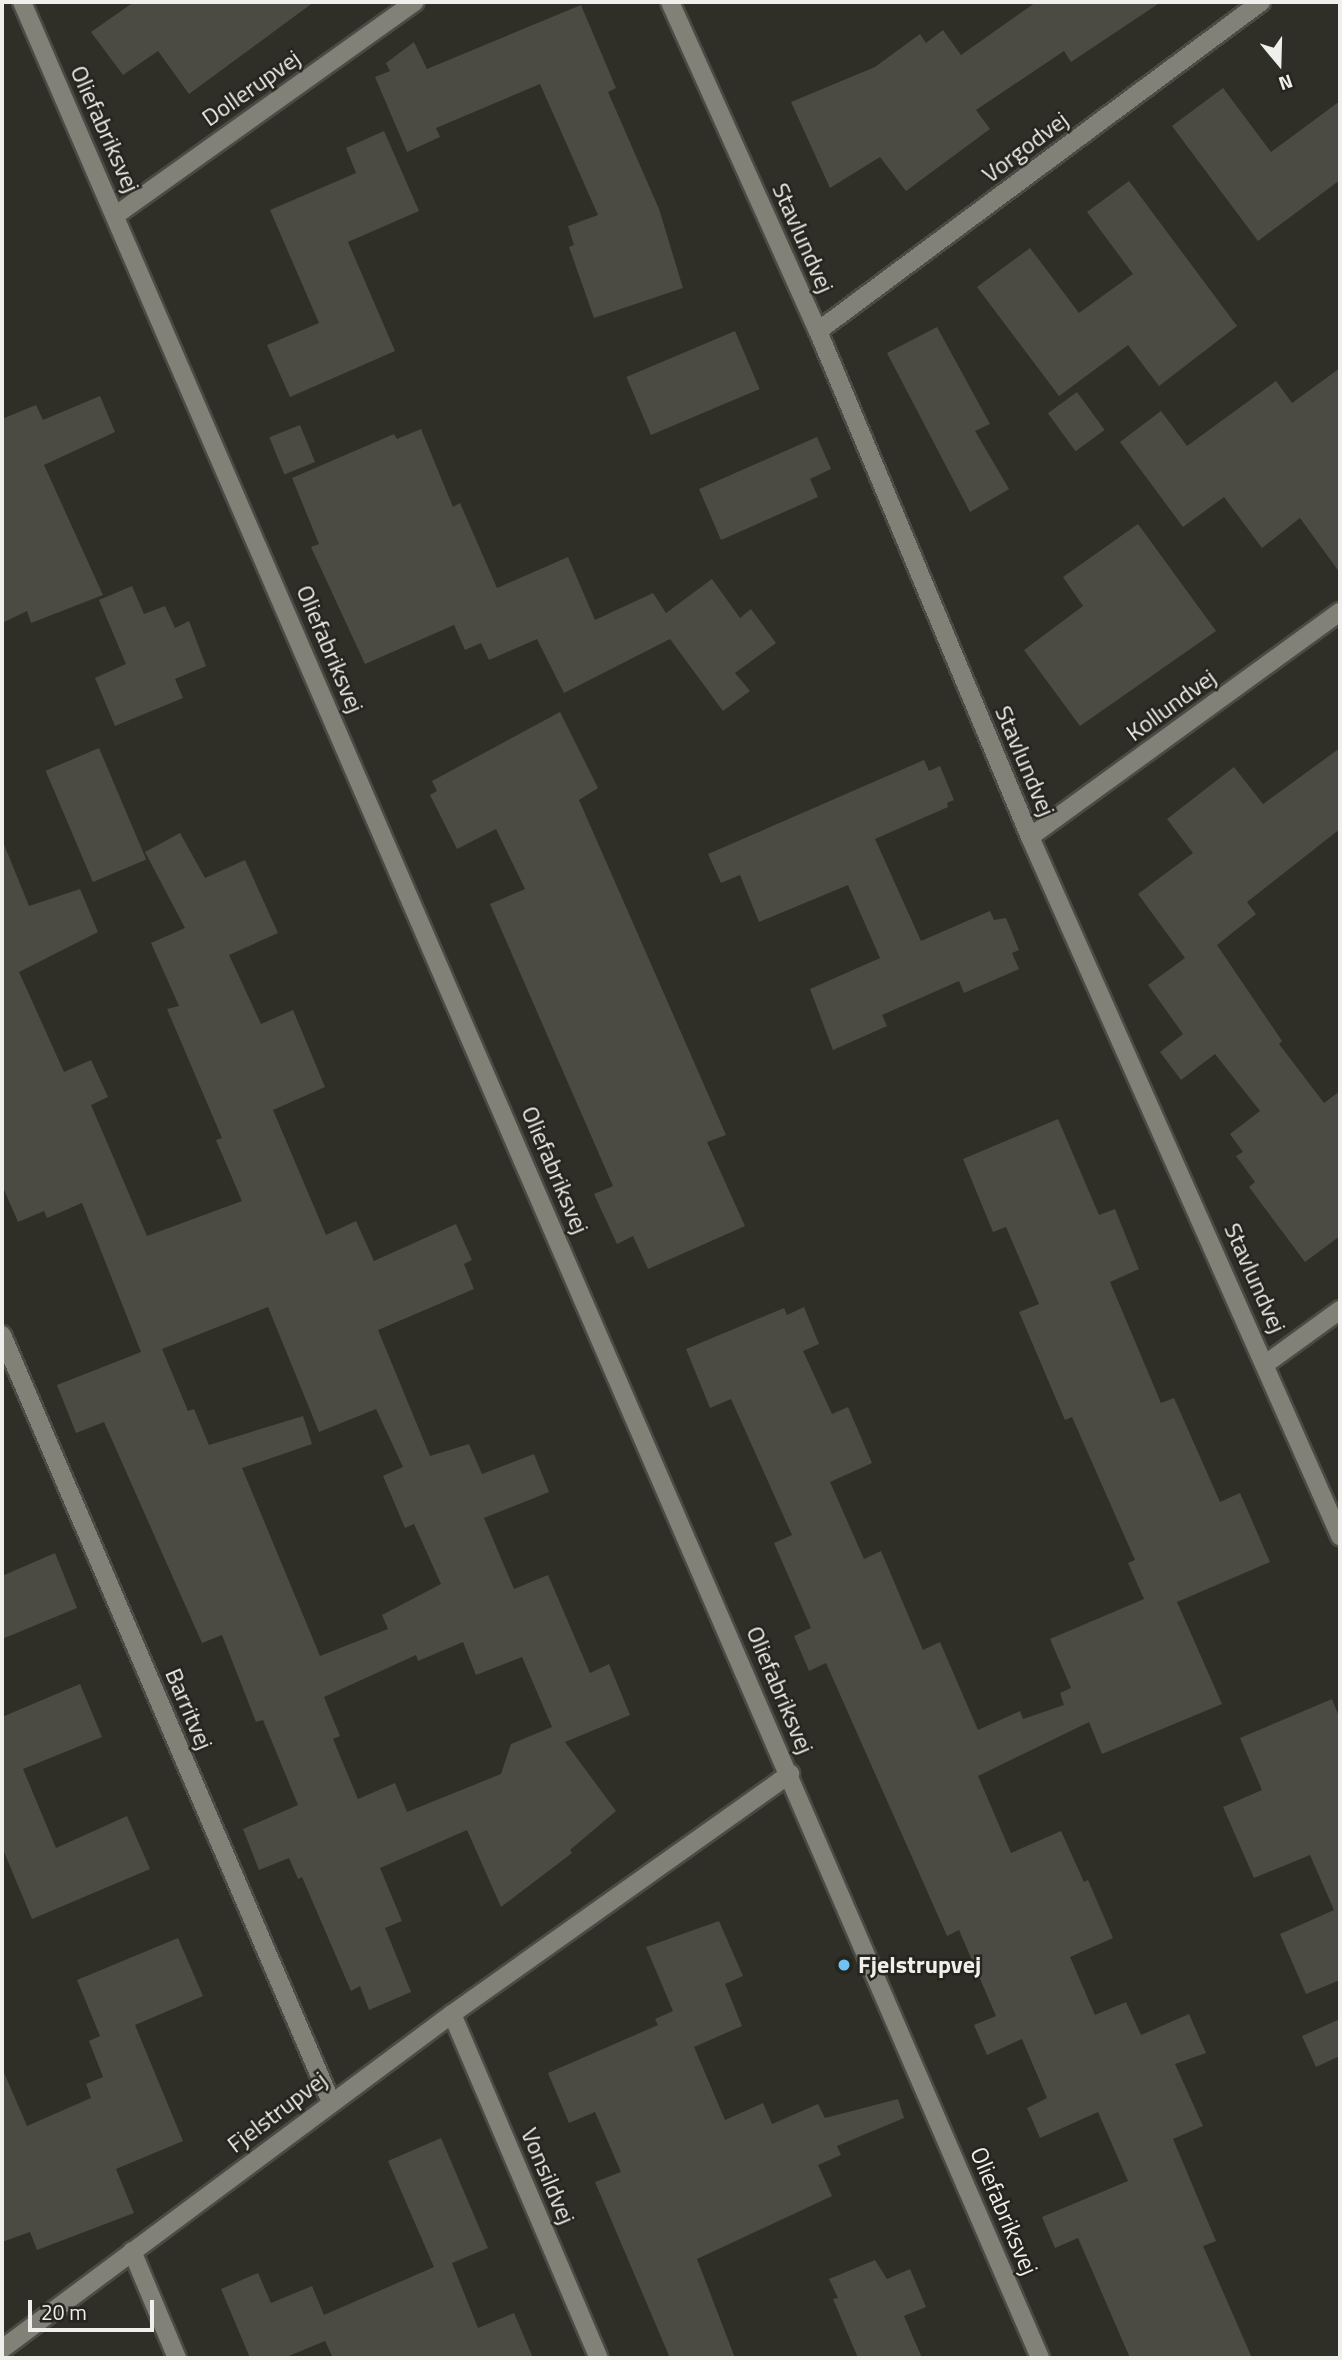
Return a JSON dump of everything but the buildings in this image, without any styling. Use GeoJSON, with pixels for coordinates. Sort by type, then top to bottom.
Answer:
{"type":"FeatureCollection","features":[{"type":"Feature","properties":{"kind":"street","name":"Oliefabriksvej"},"geometry":{"type":"LineString","coordinates":[[22,2],[790,1774],[1040,2358]]}},
{"type":"Feature","properties":{"kind":"street","name":"Dollerupvej"},"geometry":{"type":"LineString","coordinates":[[116,215],[415,2]]}},
{"type":"Feature","properties":{"kind":"street","name":"Stavlundvej"},"geometry":{"type":"LineString","coordinates":[[670,2],[818,331],[1030,837],[1267,1363],[1340,1536]]}},
{"type":"Feature","properties":{"kind":"street","name":"Vorgodvej"},"geometry":{"type":"LineString","coordinates":[[818,331],[1261,2]]}},
{"type":"Feature","properties":{"kind":"street","name":"Kollundvej"},"geometry":{"type":"LineString","coordinates":[[1030,837],[1340,612]]}},
{"type":"Feature","properties":{"kind":"street"},"geometry":{"type":"LineString","coordinates":[[1267,1363],[1340,1310]]}},
{"type":"Feature","properties":{"kind":"street","name":"Barritvej"},"geometry":{"type":"LineString","coordinates":[[2,1335],[331,2102]]}},
{"type":"Feature","properties":{"kind":"street","name":"Fjelstrupvej"},"geometry":{"type":"LineString","coordinates":[[2,2349],[331,2102],[790,1774]]}},
{"type":"Feature","properties":{"kind":"street","name":"Vonsildvej"},"geometry":{"type":"LineString","coordinates":[[452,2014],[599,2358]]}},
{"type":"Feature","properties":{"kind":"street"},"geometry":{"type":"LineString","coordinates":[[132,2251],[177,2358]]}},
{"type":"Feature","properties":{"kind":"place","name":"Fjelstrupvej"},"geometry":{"type":"Point","coordinates":[844,1965]}}]}
